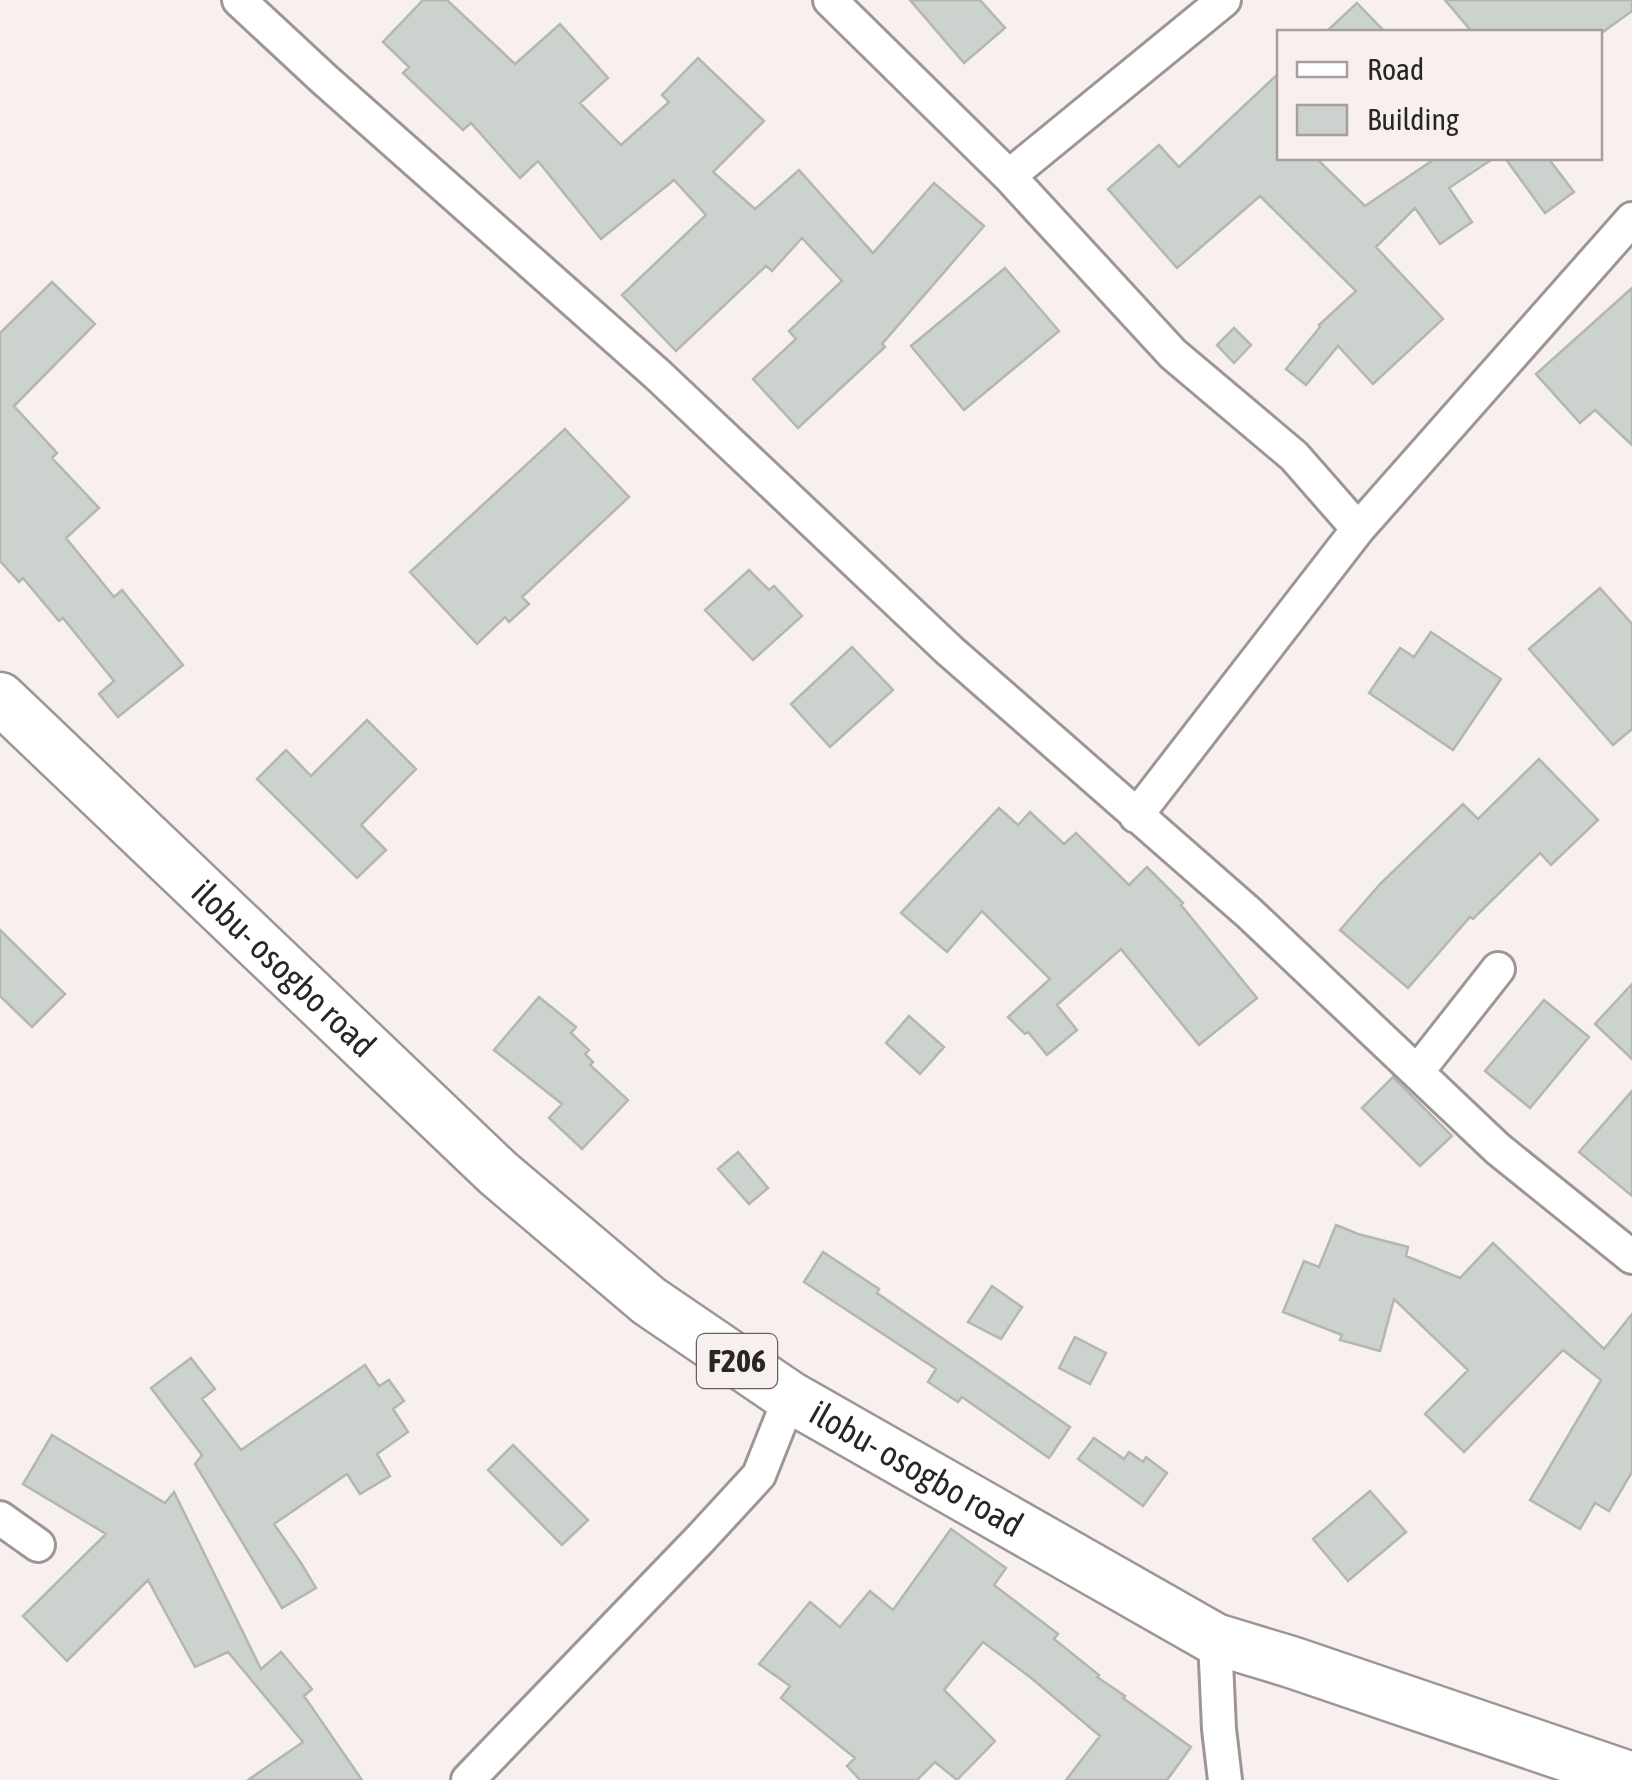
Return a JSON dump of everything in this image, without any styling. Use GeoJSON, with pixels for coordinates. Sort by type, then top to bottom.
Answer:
{"type":"FeatureCollection","features":[{"type":"Feature","properties":{"kind":"main road","name":"ilobu- osogbo road"},"geometry":{"type":"LineString","coordinates":[[0,698],[498,1172],[648,1302],[790,1396],[1215,1639],[1632,1778]]}},
{"type":"Feature","properties":{"kind":"street"},"geometry":{"type":"LineString","coordinates":[[239,0],[658,375],[950,651],[1249,913],[1498,1149],[1632,1257]]}},
{"type":"Feature","properties":{"kind":"street"},"geometry":{"type":"LineString","coordinates":[[830,0],[1009,176],[1172,354],[1294,456],[1358,529]]}},
{"type":"Feature","properties":{"kind":"street"},"geometry":{"type":"LineString","coordinates":[[1009,176],[1224,0]]}},
{"type":"Feature","properties":{"kind":"street"},"geometry":{"type":"LineString","coordinates":[[1136,816],[1358,529],[1632,219]]}},
{"type":"Feature","properties":{"kind":"street"},"geometry":{"type":"LineString","coordinates":[[1416,1072],[1498,969]]}},
{"type":"Feature","properties":{"kind":"street"},"geometry":{"type":"LineString","coordinates":[[468,1780],[758,1475],[790,1396]]}},
{"type":"Feature","properties":{"kind":"street"},"geometry":{"type":"LineString","coordinates":[[0,1518],[38,1546]]}},
{"type":"Feature","properties":{"kind":"street"},"geometry":{"type":"LineString","coordinates":[[1215,1639],[1224,1780]]}},
{"type":"Feature","properties":{"kind":"building"},"geometry":{"type":"Polygon","coordinates":[[[423,0],[447,0],[515,64],[560,24],[608,78],[580,103],[621,145],[669,102],[662,95],[698,58],[764,121],[713,172],[755,209],[799,170],[873,253],[934,183],[984,226],[882,344],[885,347],[798,428],[753,379],[796,339],[789,331],[842,281],[802,238],[772,271],[766,266],[676,351],[622,295],[706,215],[674,180],[601,239],[538,161],[520,178],[471,123],[463,130],[403,73],[409,67],[383,42],[423,0]]]}},
{"type":"Feature","properties":{"kind":"building"},"geometry":{"type":"Polygon","coordinates":[[[910,0],[980,0],[1005,28],[964,63],[910,0]]]}},
{"type":"Feature","properties":{"kind":"building"},"geometry":{"type":"Polygon","coordinates":[[[1445,0],[1632,0],[1632,11],[1603,32],[1470,30],[1445,0]]]}},
{"type":"Feature","properties":{"kind":"building"},"geometry":{"type":"Polygon","coordinates":[[[1357,3],[1383,30],[1328,30],[1357,3]]]}},
{"type":"Feature","properties":{"kind":"building"},"geometry":{"type":"Polygon","coordinates":[[[1277,75],[1277,160],[1318,160],[1365,206],[1433,160],[1491,160],[1449,188],[1472,222],[1440,244],[1415,208],[1376,247],[1443,319],[1373,384],[1338,346],[1306,385],[1286,369],[1319,325],[1356,291],[1260,196],[1177,268],[1108,189],[1159,145],[1179,167],[1277,75]]]}},
{"type":"Feature","properties":{"kind":"building"},"geometry":{"type":"Polygon","coordinates":[[[1506,160],[1550,160],[1574,192],[1545,213],[1506,160]]]}},
{"type":"Feature","properties":{"kind":"building"},"geometry":{"type":"Polygon","coordinates":[[[1005,268],[1059,331],[964,410],[911,346],[1005,268]]]}},
{"type":"Feature","properties":{"kind":"building"},"geometry":{"type":"Polygon","coordinates":[[[52,282],[95,324],[14,406],[57,453],[52,458],[99,508],[66,538],[114,597],[122,590],[183,665],[118,717],[99,694],[114,681],[63,618],[59,621],[23,578],[19,582],[0,561],[0,333],[52,282]]]}},
{"type":"Feature","properties":{"kind":"building"},"geometry":{"type":"Polygon","coordinates":[[[1632,288],[1632,445],[1595,410],[1580,423],[1536,374],[1632,288]]]}},
{"type":"Feature","properties":{"kind":"building"},"geometry":{"type":"Polygon","coordinates":[[[1234,328],[1251,345],[1234,363],[1217,345],[1234,328]]]}},
{"type":"Feature","properties":{"kind":"building"},"geometry":{"type":"Polygon","coordinates":[[[565,429],[629,497],[522,597],[529,604],[509,622],[505,617],[477,644],[410,572],[565,429]]]}},
{"type":"Feature","properties":{"kind":"building"},"geometry":{"type":"Polygon","coordinates":[[[749,570],[769,590],[774,586],[802,616],[753,660],[705,610],[749,570]]]}},
{"type":"Feature","properties":{"kind":"building"},"geometry":{"type":"Polygon","coordinates":[[[1600,588],[1632,624],[1632,729],[1613,745],[1529,649],[1600,588]]]}},
{"type":"Feature","properties":{"kind":"building"},"geometry":{"type":"Polygon","coordinates":[[[1431,632],[1501,679],[1453,750],[1369,693],[1400,648],[1414,657],[1431,632]]]}},
{"type":"Feature","properties":{"kind":"building"},"geometry":{"type":"Polygon","coordinates":[[[852,647],[893,690],[830,747],[791,704],[852,647]]]}},
{"type":"Feature","properties":{"kind":"building"},"geometry":{"type":"Polygon","coordinates":[[[367,720],[416,769],[361,825],[386,850],[357,878],[257,779],[286,750],[311,776],[367,720]]]}},
{"type":"Feature","properties":{"kind":"building"},"geometry":{"type":"Polygon","coordinates":[[[1539,759],[1598,820],[1551,865],[1540,853],[1473,919],[1470,917],[1408,988],[1340,930],[1381,883],[1463,804],[1478,819],[1539,759]]]}},
{"type":"Feature","properties":{"kind":"building"},"geometry":{"type":"Polygon","coordinates":[[[999,808],[1018,825],[1030,812],[1064,844],[1076,833],[1129,885],[1147,867],[1183,903],[1257,998],[1199,1045],[1121,949],[1057,1005],[1077,1030],[1047,1055],[1028,1032],[1025,1034],[1008,1017],[1050,979],[982,911],[947,952],[901,913],[999,808]]]}},
{"type":"Feature","properties":{"kind":"building"},"geometry":{"type":"Polygon","coordinates":[[[0,930],[65,994],[32,1027],[0,996],[0,930]]]}},
{"type":"Feature","properties":{"kind":"building"},"geometry":{"type":"Polygon","coordinates":[[[1632,984],[1632,1059],[1595,1024],[1632,984]]]}},
{"type":"Feature","properties":{"kind":"building"},"geometry":{"type":"Polygon","coordinates":[[[539,997],[576,1027],[571,1033],[589,1050],[585,1054],[593,1062],[590,1065],[628,1100],[582,1149],[549,1118],[562,1104],[494,1050],[539,997]]]}},
{"type":"Feature","properties":{"kind":"building"},"geometry":{"type":"Polygon","coordinates":[[[1544,1000],[1589,1037],[1530,1108],[1485,1071],[1544,1000]]]}},
{"type":"Feature","properties":{"kind":"building"},"geometry":{"type":"Polygon","coordinates":[[[909,1016],[944,1047],[920,1074],[886,1043],[909,1016]]]}},
{"type":"Feature","properties":{"kind":"building"},"geometry":{"type":"Polygon","coordinates":[[[1393,1077],[1452,1136],[1420,1166],[1362,1108],[1393,1077]]]}},
{"type":"Feature","properties":{"kind":"building"},"geometry":{"type":"Polygon","coordinates":[[[1632,1091],[1632,1196],[1579,1152],[1632,1091]]]}},
{"type":"Feature","properties":{"kind":"building"},"geometry":{"type":"Polygon","coordinates":[[[738,1152],[768,1188],[749,1204],[718,1169],[738,1152]]]}},
{"type":"Feature","properties":{"kind":"building"},"geometry":{"type":"Polygon","coordinates":[[[1336,1225],[1408,1247],[1406,1256],[1460,1278],[1493,1243],[1604,1349],[1632,1314],[1632,1472],[1609,1511],[1595,1503],[1580,1529],[1530,1500],[1601,1380],[1563,1350],[1464,1452],[1425,1414],[1468,1370],[1394,1299],[1380,1351],[1340,1340],[1342,1335],[1283,1312],[1304,1261],[1319,1267],[1336,1225]]]}},
{"type":"Feature","properties":{"kind":"building"},"geometry":{"type":"Polygon","coordinates":[[[823,1252],[1070,1427],[1049,1458],[962,1397],[958,1402],[928,1382],[936,1369],[804,1282],[823,1252]]]}},
{"type":"Feature","properties":{"kind":"building"},"geometry":{"type":"Polygon","coordinates":[[[992,1286],[1022,1307],[1001,1339],[968,1322],[992,1286]]]}},
{"type":"Feature","properties":{"kind":"building"},"geometry":{"type":"Polygon","coordinates":[[[1075,1337],[1106,1353],[1090,1384],[1059,1368],[1075,1337]]]}},
{"type":"Feature","properties":{"kind":"building"},"geometry":{"type":"Polygon","coordinates":[[[191,1358],[215,1389],[202,1399],[241,1450],[365,1365],[379,1386],[389,1380],[404,1401],[393,1409],[408,1432],[377,1454],[390,1476],[360,1494],[347,1474],[274,1524],[316,1588],[282,1608],[195,1464],[202,1455],[151,1388],[191,1358]]]}},
{"type":"Feature","properties":{"kind":"building"},"geometry":{"type":"Polygon","coordinates":[[[52,1435],[165,1503],[174,1492],[261,1669],[281,1652],[312,1689],[304,1696],[362,1780],[248,1780],[303,1742],[228,1652],[195,1667],[148,1580],[67,1661],[23,1616],[106,1534],[23,1484],[52,1435]]]}},
{"type":"Feature","properties":{"kind":"building"},"geometry":{"type":"Polygon","coordinates":[[[1094,1438],[1124,1459],[1129,1452],[1143,1462],[1146,1457],[1167,1473],[1143,1506],[1078,1459],[1094,1438]]]}},
{"type":"Feature","properties":{"kind":"building"},"geometry":{"type":"Polygon","coordinates":[[[513,1445],[588,1520],[562,1545],[488,1470],[513,1445]]]}},
{"type":"Feature","properties":{"kind":"building"},"geometry":{"type":"Polygon","coordinates":[[[1370,1491],[1406,1532],[1348,1581],[1313,1539],[1370,1491]]]}},
{"type":"Feature","properties":{"kind":"building"},"geometry":{"type":"Polygon","coordinates":[[[951,1529],[1006,1568],[994,1585],[1058,1634],[1054,1639],[1097,1677],[1191,1747],[1167,1780],[1066,1780],[1100,1736],[983,1642],[944,1690],[995,1741],[957,1780],[935,1762],[917,1780],[860,1780],[847,1766],[855,1758],[781,1698],[790,1686],[759,1664],[810,1602],[840,1627],[870,1591],[893,1610],[951,1529]]]}}]}
